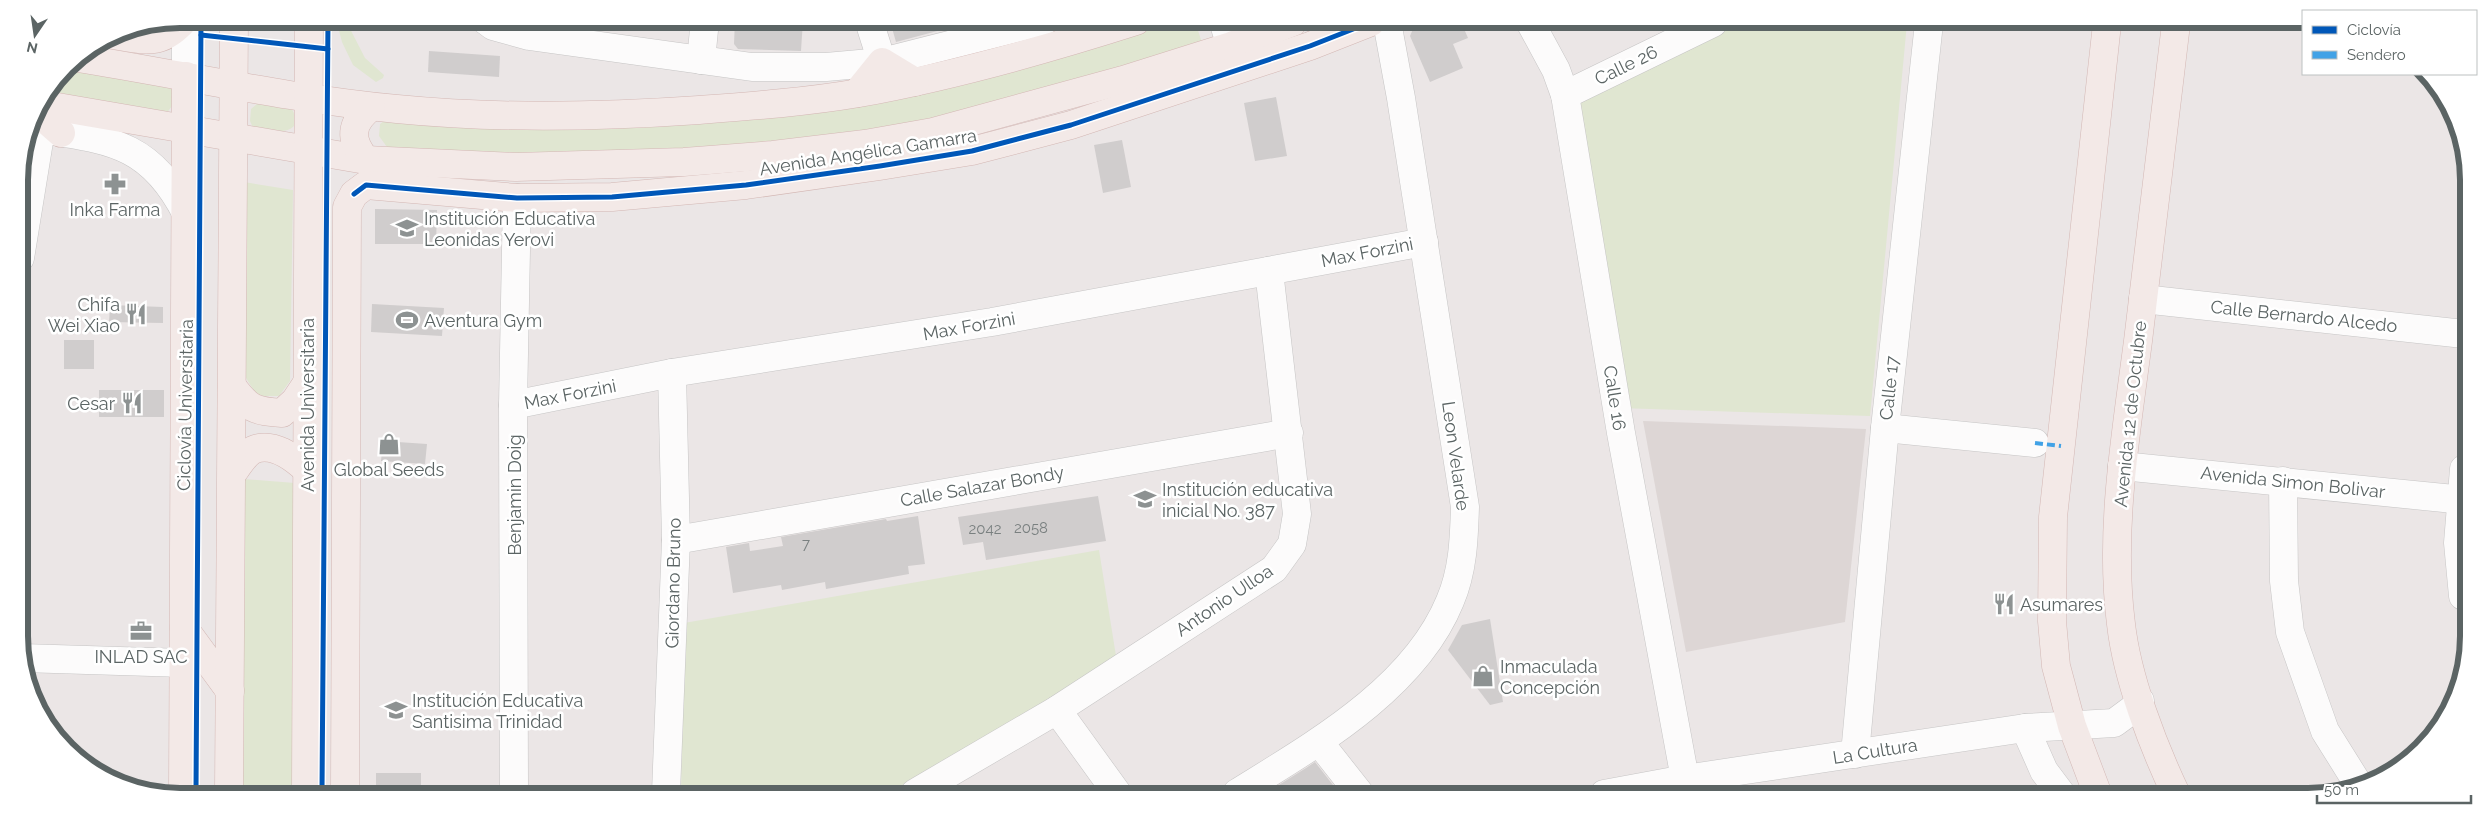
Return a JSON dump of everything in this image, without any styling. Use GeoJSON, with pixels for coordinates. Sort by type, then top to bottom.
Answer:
{"type":"FeatureCollection","features":[{"type":"Feature","properties":{"kind":"main road"},"geometry":{"type":"LineString","coordinates":[[127,37],[152,41],[178,28]]}},
{"type":"Feature","properties":{"kind":"main road"},"geometry":{"type":"LineString","coordinates":[[229,788],[234,28]]}},
{"type":"Feature","properties":{"kind":"main road","name":"Avenida Universitaria"},"geometry":{"type":"LineString","coordinates":[[306,788],[309,28]]}},
{"type":"Feature","properties":{"kind":"main road"},"geometry":{"type":"LineString","coordinates":[[86,59],[371,107],[456,114],[562,116],[642,113],[784,103],[857,93],[915,82],[1043,51],[1114,28]]}},
{"type":"Feature","properties":{"kind":"main road","name":"Avenida Angélica Gamarra"},"geometry":{"type":"LineString","coordinates":[[41,121],[186,129],[366,160],[454,166],[567,167],[743,158],[865,144],[933,132],[1010,113],[1227,34],[1260,28]]}},
{"type":"Feature","properties":{"kind":"main road","name":"Avenida Angélica Gamarra"},"geometry":{"type":"LineString","coordinates":[[346,464],[347,207],[354,194],[366,185],[517,198],[612,197],[746,185],[972,151],[1090,119],[1310,46],[1356,28]]}},
{"type":"Feature","properties":{"kind":"main road"},"geometry":{"type":"LineString","coordinates":[[2095,787],[2072,726],[2056,666],[2052,621],[2053,517],[2107,28]]}},
{"type":"Feature","properties":{"kind":"main road","name":"Avenida 12 de Octubre"},"geometry":{"type":"LineString","coordinates":[[2173,787],[2164,769],[2140,701],[2121,625],[2116,552],[2122,466],[2176,28]]}},
{"type":"Feature","properties":{"kind":"main road"},"geometry":{"type":"LineString","coordinates":[[857,93],[882,62],[915,82]]}},
{"type":"Feature","properties":{"kind":"main road"},"geometry":{"type":"LineString","coordinates":[[182,788],[186,76]]}},
{"type":"Feature","properties":{"kind":"main road"},"geometry":{"type":"LineString","coordinates":[[366,160],[356,144],[355,125],[361,114],[371,107]]}},
{"type":"Feature","properties":{"kind":"main road"},"geometry":{"type":"LineString","coordinates":[[307,311],[346,464],[345,788]]}},
{"type":"Feature","properties":{"kind":"main road"},"geometry":{"type":"LineString","coordinates":[[232,386],[245,404],[256,411],[282,413],[295,401],[307,383]]}},
{"type":"Feature","properties":{"kind":"main road"},"geometry":{"type":"LineString","coordinates":[[232,474],[253,450],[265,448],[294,457],[307,470]]}},
{"type":"Feature","properties":{"kind":"main road"},"geometry":{"type":"LineString","coordinates":[[184,628],[230,691]]}},
{"type":"Feature","properties":{"kind":"street"},"geometry":{"type":"LineString","coordinates":[[186,28],[186,76]]}},
{"type":"Feature","properties":{"kind":"street"},"geometry":{"type":"LineString","coordinates":[[500,28],[529,36],[752,67],[882,62],[1012,28]]}},
{"type":"Feature","properties":{"kind":"street"},"geometry":{"type":"LineString","coordinates":[[701,60],[704,28]]}},
{"type":"Feature","properties":{"kind":"street"},"geometry":{"type":"LineString","coordinates":[[872,28],[882,62]]}},
{"type":"Feature","properties":{"kind":"street","name":"Leon Velarde"},"geometry":{"type":"LineString","coordinates":[[1246,788],[1318,742],[1386,688],[1429,643],[1450,600],[1460,569],[1465,507],[1424,242],[1388,28]]}},
{"type":"Feature","properties":{"kind":"street","name":"Calle 16"},"geometry":{"type":"LineString","coordinates":[[1533,28],[1556,70],[1565,95],[1621,433],[1685,779]]}},
{"type":"Feature","properties":{"kind":"street","name":"Calle 26"},"geometry":{"type":"LineString","coordinates":[[1565,95],[1703,28]]}},
{"type":"Feature","properties":{"kind":"street","name":"Calle 17"},"geometry":{"type":"LineString","coordinates":[[1855,754],[1885,428],[1928,28]]}},
{"type":"Feature","properties":{"kind":"street"},"geometry":{"type":"LineString","coordinates":[[784,103],[785,67]]}},
{"type":"Feature","properties":{"kind":"street"},"geometry":{"type":"LineString","coordinates":[[28,206],[41,121],[122,146],[144,158],[162,173],[186,212]]}},
{"type":"Feature","properties":{"kind":"street","name":"Benjamin Doig"},"geometry":{"type":"LineString","coordinates":[[514,788],[513,405],[517,198]]}},
{"type":"Feature","properties":{"kind":"street","name":"Max Forzini"},"geometry":{"type":"LineString","coordinates":[[513,405],[672,374],[992,322],[1424,242]]}},
{"type":"Feature","properties":{"kind":"street","name":"Antonio Ulloa"},"geometry":{"type":"LineString","coordinates":[[923,788],[1057,710],[1274,569],[1292,544],[1297,514],[1289,433],[1268,271]]}},
{"type":"Feature","properties":{"kind":"street","name":"Calle Bernardo Alcedo"},"geometry":{"type":"LineString","coordinates":[[2143,299],[2460,334]]}},
{"type":"Feature","properties":{"kind":"street","name":"Giordano Bruno"},"geometry":{"type":"LineString","coordinates":[[666,788],[676,540],[672,374]]}},
{"type":"Feature","properties":{"kind":"street"},"geometry":{"type":"LineString","coordinates":[[1885,428],[2035,443]]}},
{"type":"Feature","properties":{"kind":"street","name":"Calle Salazar Bondy"},"geometry":{"type":"LineString","coordinates":[[676,540],[1289,433]]}},
{"type":"Feature","properties":{"kind":"street","name":"Avenida Simon Bolivar"},"geometry":{"type":"LineString","coordinates":[[2122,466],[2460,499]]}},
{"type":"Feature","properties":{"kind":"street"},"geometry":{"type":"LineString","coordinates":[[2283,481],[2284,580],[2290,632],[2325,731],[2355,779]]}},
{"type":"Feature","properties":{"kind":"street"},"geometry":{"type":"LineString","coordinates":[[2460,521],[2458,543],[2460,564]]}},
{"type":"Feature","properties":{"kind":"street"},"geometry":{"type":"LineString","coordinates":[[29,658],[184,663]]}},
{"type":"Feature","properties":{"kind":"street","name":"La Cultura"},"geometry":{"type":"LineString","coordinates":[[1641,787],[2025,728],[2114,723],[2133,709],[2140,701]]}},
{"type":"Feature","properties":{"kind":"street"},"geometry":{"type":"LineString","coordinates":[[1057,710],[1114,788]]}},
{"type":"Feature","properties":{"kind":"street"},"geometry":{"type":"LineString","coordinates":[[2025,728],[2044,771],[2056,787]]}},
{"type":"Feature","properties":{"kind":"street"},"geometry":{"type":"LineString","coordinates":[[1318,742],[1355,787]]}},
{"type":"Feature","properties":{"kind":"shaded area"},"geometry":{"type":"Polygon","coordinates":[[[1643,421],[1866,429],[1845,622],[1686,652],[1643,421]]]}},
{"type":"Feature","properties":{"kind":"green space"},"geometry":{"type":"Polygon","coordinates":[[[338,28],[350,28],[365,58],[384,75],[383,78],[376,82],[353,65],[342,42],[338,28]]]}},
{"type":"Feature","properties":{"kind":"green space"},"geometry":{"type":"Polygon","coordinates":[[[1149,28],[1197,28],[1202,43],[923,124],[840,136],[627,155],[413,153],[387,147],[379,136],[380,124],[388,118],[588,124],[1099,44],[1149,28]]]}},
{"type":"Feature","properties":{"kind":"green space"},"geometry":{"type":"Polygon","coordinates":[[[1721,28],[1907,28],[1870,416],[1619,408],[1568,103],[1721,28]]]}},
{"type":"Feature","properties":{"kind":"green space"},"geometry":{"type":"Polygon","coordinates":[[[75,69],[167,85],[174,91],[172,106],[166,114],[53,95],[75,69]]]}},
{"type":"Feature","properties":{"kind":"green space"},"geometry":{"type":"Polygon","coordinates":[[[257,104],[290,106],[295,116],[295,123],[292,128],[286,130],[254,130],[250,121],[251,109],[257,104]]]}},
{"type":"Feature","properties":{"kind":"green space"},"geometry":{"type":"Polygon","coordinates":[[[244,182],[293,190],[290,381],[279,396],[257,396],[243,373],[244,182]]]}},
{"type":"Feature","properties":{"kind":"green space"},"geometry":{"type":"Polygon","coordinates":[[[243,479],[295,483],[295,788],[243,788],[243,479]]]}},
{"type":"Feature","properties":{"kind":"green space"},"geometry":{"type":"Polygon","coordinates":[[[1099,550],[1116,656],[908,788],[681,788],[684,623],[1099,550]]]}},
{"type":"Feature","properties":{"kind":"building"},"geometry":{"type":"Polygon","coordinates":[[[735,28],[802,28],[801,51],[738,49],[734,44],[735,28]]]}},
{"type":"Feature","properties":{"kind":"building"},"geometry":{"type":"Polygon","coordinates":[[[892,28],[949,28],[896,42],[892,28]]]}},
{"type":"Feature","properties":{"kind":"building"},"geometry":{"type":"Polygon","coordinates":[[[1413,28],[1464,28],[1468,38],[1453,44],[1463,68],[1430,82],[1410,36],[1413,28]]]}},
{"type":"Feature","properties":{"kind":"building"},"geometry":{"type":"Polygon","coordinates":[[[429,51],[500,56],[499,77],[428,72],[429,51]]]}},
{"type":"Feature","properties":{"kind":"building"},"geometry":{"type":"Polygon","coordinates":[[[1276,97],[1287,156],[1255,161],[1244,103],[1276,97]]]}},
{"type":"Feature","properties":{"kind":"building"},"geometry":{"type":"Polygon","coordinates":[[[1122,140],[1131,187],[1103,193],[1094,145],[1122,140]]]}},
{"type":"Feature","properties":{"kind":"building"},"geometry":{"type":"Polygon","coordinates":[[[375,209],[437,210],[436,244],[375,244],[375,209]]]}},
{"type":"Feature","properties":{"kind":"building","name":"Aventura Gym"},"geometry":{"type":"Polygon","coordinates":[[[372,304],[444,308],[442,336],[371,332],[372,304]]]}},
{"type":"Feature","properties":{"kind":"building","name":"Chifa Wei Xiao"},"geometry":{"type":"Polygon","coordinates":[[[110,305],[163,307],[163,323],[109,322],[110,305]]]}},
{"type":"Feature","properties":{"kind":"building"},"geometry":{"type":"Polygon","coordinates":[[[64,340],[94,340],[94,369],[64,369],[64,340]]]}},
{"type":"Feature","properties":{"kind":"building","name":"Cesar"},"geometry":{"type":"Polygon","coordinates":[[[99,390],[164,390],[164,417],[99,417],[99,390]]]}},
{"type":"Feature","properties":{"kind":"building"},"geometry":{"type":"Polygon","coordinates":[[[383,441],[427,444],[425,464],[381,461],[383,441]]]}},
{"type":"Feature","properties":{"kind":"building"},"geometry":{"type":"Polygon","coordinates":[[[1098,496],[1106,541],[986,560],[983,542],[963,545],[958,517],[1098,496]]]}},
{"type":"Feature","properties":{"kind":"building"},"geometry":{"type":"Polygon","coordinates":[[[918,516],[925,564],[908,566],[909,574],[826,589],[825,582],[782,590],[781,585],[733,593],[726,547],[749,543],[750,551],[783,546],[781,537],[886,519],[887,521],[918,516]]]}},
{"type":"Feature","properties":{"kind":"building","name":"Inmaculada Concepción"},"geometry":{"type":"Polygon","coordinates":[[[1490,619],[1503,702],[1490,705],[1448,650],[1462,625],[1490,619]]]}},
{"type":"Feature","properties":{"kind":"building"},"geometry":{"type":"Polygon","coordinates":[[[1315,762],[1335,787],[1275,787],[1315,762]]]}},
{"type":"Feature","properties":{"kind":"building"},"geometry":{"type":"Polygon","coordinates":[[[376,773],[421,773],[421,788],[376,788],[376,773]]]}},
{"type":"Feature","properties":{"kind":"marked path"},"geometry":{"type":"LineString","coordinates":[[2035,443],[2061,446]]}},
{"type":"Feature","properties":{"kind":"cycle path","name":"Ciclovía Universitaria"},"geometry":{"type":"LineString","coordinates":[[196,788],[201,28]]}},
{"type":"Feature","properties":{"kind":"cycle path"},"geometry":{"type":"LineString","coordinates":[[322,788],[328,28]]}},
{"type":"Feature","properties":{"kind":"cycle path"},"geometry":{"type":"LineString","coordinates":[[354,194],[366,185],[517,198],[612,197],[746,185],[972,151],[1071,125],[1310,46],[1356,28]]}},
{"type":"Feature","properties":{"kind":"cycle path"},"geometry":{"type":"LineString","coordinates":[[201,35],[328,49]]}},
{"type":"Feature","properties":{"kind":"place","name":"Inka Farma"},"geometry":{"type":"Point","coordinates":[115,184]}},
{"type":"Feature","properties":{"kind":"place","name":"Institución Educativa Leonidas Yerovi"},"geometry":{"type":"Point","coordinates":[407,228]}},
{"type":"Feature","properties":{"kind":"place","name":"Chifa Wei Xiao"},"geometry":{"type":"Point","coordinates":[136,314]}},
{"type":"Feature","properties":{"kind":"place","name":"Aventura Gym"},"geometry":{"type":"Point","coordinates":[407,320]}},
{"type":"Feature","properties":{"kind":"place","name":"Cesar"},"geometry":{"type":"Point","coordinates":[132,403]}},
{"type":"Feature","properties":{"kind":"place","name":"Global Seeds"},"geometry":{"type":"Point","coordinates":[389,444]}},
{"type":"Feature","properties":{"kind":"place","name":"Institución educativa inicial No. 387"},"geometry":{"type":"Point","coordinates":[1145,499]}},
{"type":"Feature","properties":{"kind":"place","name":"Asumares"},"geometry":{"type":"Point","coordinates":[2004,604]}},
{"type":"Feature","properties":{"kind":"place","name":"INLAD SAC"},"geometry":{"type":"Point","coordinates":[141,631]}},
{"type":"Feature","properties":{"kind":"place","name":"Inmaculada Concepción"},"geometry":{"type":"Point","coordinates":[1483,676]}},
{"type":"Feature","properties":{"kind":"place","name":"Institución Educativa Santisima Trinidad"},"geometry":{"type":"Point","coordinates":[396,710]}}]}
